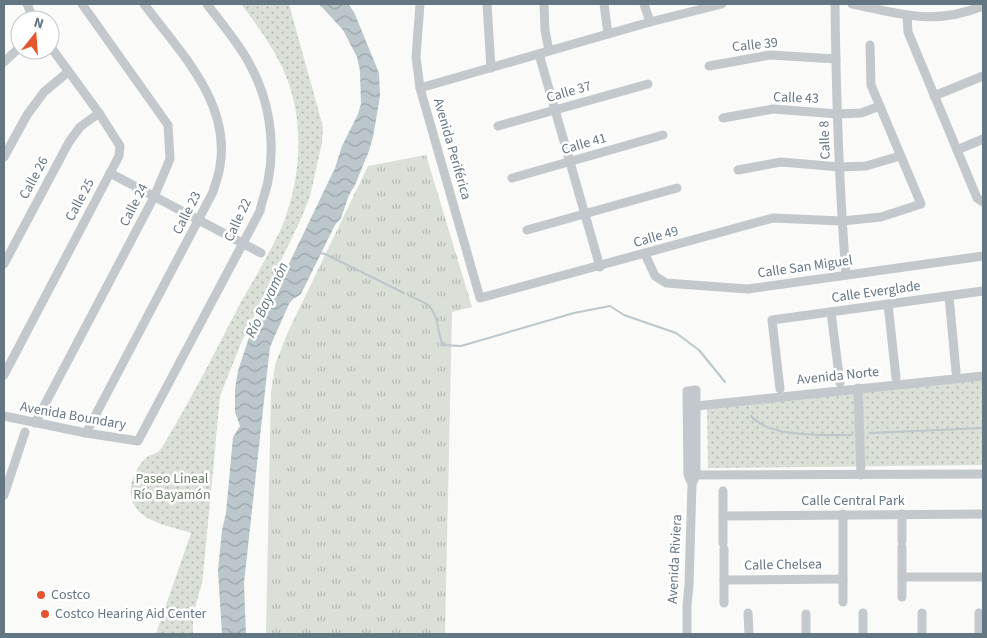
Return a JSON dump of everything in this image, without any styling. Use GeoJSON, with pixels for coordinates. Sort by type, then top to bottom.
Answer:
{"type":"FeatureCollection","features":[{"type":"Feature","properties":{"kind":"street","name":"Calle 24"},"geometry":{"type":"LineString","coordinates":[[35,423],[154,196],[170,159],[168,125],[82,4]]}},
{"type":"Feature","properties":{"kind":"street","name":"Calle 23"},"geometry":{"type":"LineString","coordinates":[[86,433],[199,220],[213,192],[220,166],[221,137],[216,112],[201,80],[144,4]]}},
{"type":"Feature","properties":{"kind":"street","name":"Calle 22"},"geometry":{"type":"LineString","coordinates":[[138,441],[260,211],[268,181],[272,145],[268,114],[261,87],[249,62],[207,4]]}},
{"type":"Feature","properties":{"kind":"street","name":"Avenida Periférica"},"geometry":{"type":"LineString","coordinates":[[420,4],[416,57],[420,88],[480,298]]}},
{"type":"Feature","properties":{"kind":"street"},"geometry":{"type":"LineString","coordinates":[[487,4],[490,68]]}},
{"type":"Feature","properties":{"kind":"street"},"geometry":{"type":"LineString","coordinates":[[544,4],[545,30],[549,51]]}},
{"type":"Feature","properties":{"kind":"street"},"geometry":{"type":"LineString","coordinates":[[604,4],[608,34]]}},
{"type":"Feature","properties":{"kind":"street"},"geometry":{"type":"LineString","coordinates":[[644,4],[650,22]]}},
{"type":"Feature","properties":{"kind":"street"},"geometry":{"type":"LineString","coordinates":[[420,88],[650,22],[722,4]]}},
{"type":"Feature","properties":{"kind":"street","name":"Calle 8"},"geometry":{"type":"LineString","coordinates":[[835,4],[842,221],[846,275]]}},
{"type":"Feature","properties":{"kind":"street"},"geometry":{"type":"LineString","coordinates":[[852,4],[907,15],[936,18],[963,14],[983,6]]}},
{"type":"Feature","properties":{"kind":"street"},"geometry":{"type":"LineString","coordinates":[[907,15],[908,32],[934,96],[977,198],[983,202]]}},
{"type":"Feature","properties":{"kind":"street"},"geometry":{"type":"LineString","coordinates":[[738,170],[781,162],[840,167],[866,166],[900,156],[871,85],[870,45]]}},
{"type":"Feature","properties":{"kind":"street"},"geometry":{"type":"LineString","coordinates":[[539,54],[600,267]]}},
{"type":"Feature","properties":{"kind":"street","name":"Calle 39"},"geometry":{"type":"LineString","coordinates":[[709,66],[770,55],[836,59]]}},
{"type":"Feature","properties":{"kind":"street","name":"Calle 25"},"geometry":{"type":"LineString","coordinates":[[4,375],[119,156],[120,146],[99,112],[60,60]]}},
{"type":"Feature","properties":{"kind":"street"},"geometry":{"type":"LineString","coordinates":[[4,157],[27,115],[44,92],[68,72]]}},
{"type":"Feature","properties":{"kind":"street"},"geometry":{"type":"LineString","coordinates":[[934,96],[983,76]]}},
{"type":"Feature","properties":{"kind":"street","name":"Calle 37"},"geometry":{"type":"LineString","coordinates":[[498,126],[648,84]]}},
{"type":"Feature","properties":{"kind":"street","name":"Calle 43"},"geometry":{"type":"LineString","coordinates":[[723,118],[773,109],[838,114],[861,113],[880,106]]}},
{"type":"Feature","properties":{"kind":"street","name":"Calle 26"},"geometry":{"type":"LineString","coordinates":[[4,264],[69,142],[80,127],[99,112]]}},
{"type":"Feature","properties":{"kind":"street","name":"Calle 41"},"geometry":{"type":"LineString","coordinates":[[512,178],[662,135]]}},
{"type":"Feature","properties":{"kind":"street"},"geometry":{"type":"LineString","coordinates":[[957,150],[983,139]]}},
{"type":"Feature","properties":{"kind":"street","name":"Calle 49"},"geometry":{"type":"LineString","coordinates":[[480,298],[600,267],[773,218],[842,221],[881,217],[921,204],[900,156]]}},
{"type":"Feature","properties":{"kind":"street"},"geometry":{"type":"LineString","coordinates":[[110,173],[261,253]]}},
{"type":"Feature","properties":{"kind":"street"},"geometry":{"type":"LineString","coordinates":[[527,230],[677,188]]}},
{"type":"Feature","properties":{"kind":"street","name":"Calle San Miguel"},"geometry":{"type":"LineString","coordinates":[[645,254],[655,276],[666,283],[748,289],[983,256]]}},
{"type":"Feature","properties":{"kind":"street","name":"Calle Everglade"},"geometry":{"type":"LineString","coordinates":[[780,389],[772,320],[983,291]]}},
{"type":"Feature","properties":{"kind":"street"},"geometry":{"type":"LineString","coordinates":[[950,296],[956,372]]}},
{"type":"Feature","properties":{"kind":"street"},"geometry":{"type":"LineString","coordinates":[[888,304],[896,378]]}},
{"type":"Feature","properties":{"kind":"street"},"geometry":{"type":"LineString","coordinates":[[832,312],[840,383]]}},
{"type":"Feature","properties":{"kind":"street","name":"Avenida Norte"},"geometry":{"type":"LineString","coordinates":[[696,406],[983,376]]}},
{"type":"Feature","properties":{"kind":"street"},"geometry":{"type":"LineString","coordinates":[[858,388],[861,475]]}},
{"type":"Feature","properties":{"kind":"street","name":"Avenida Riviera"},"geometry":{"type":"LineString","coordinates":[[687,634],[692,484],[691,391],[696,406],[692,475]]}},
{"type":"Feature","properties":{"kind":"street","name":"Avenida Boundary"},"geometry":{"type":"LineString","coordinates":[[4,416],[86,433],[138,441]]}},
{"type":"Feature","properties":{"kind":"street"},"geometry":{"type":"LineString","coordinates":[[4,496],[25,432]]}},
{"type":"Feature","properties":{"kind":"street"},"geometry":{"type":"LineString","coordinates":[[692,475],[983,474]]}},
{"type":"Feature","properties":{"kind":"street"},"geometry":{"type":"LineString","coordinates":[[723,491],[724,603]]}},
{"type":"Feature","properties":{"kind":"street"},"geometry":{"type":"LineString","coordinates":[[843,514],[843,602]]}},
{"type":"Feature","properties":{"kind":"street"},"geometry":{"type":"LineString","coordinates":[[902,514],[902,597]]}},
{"type":"Feature","properties":{"kind":"street","name":"Calle Central Park"},"geometry":{"type":"LineString","coordinates":[[724,516],[983,514]]}},
{"type":"Feature","properties":{"kind":"street"},"geometry":{"type":"LineString","coordinates":[[902,577],[983,577]]}},
{"type":"Feature","properties":{"kind":"street","name":"Calle Chelsea"},"geometry":{"type":"LineString","coordinates":[[724,580],[843,578]]}},
{"type":"Feature","properties":{"kind":"street"},"geometry":{"type":"LineString","coordinates":[[748,613],[749,634]]}},
{"type":"Feature","properties":{"kind":"street"},"geometry":{"type":"LineString","coordinates":[[863,613],[863,634]]}},
{"type":"Feature","properties":{"kind":"street"},"geometry":{"type":"LineString","coordinates":[[922,613],[922,634]]}},
{"type":"Feature","properties":{"kind":"street"},"geometry":{"type":"LineString","coordinates":[[979,613],[979,634]]}},
{"type":"Feature","properties":{"kind":"street"},"geometry":{"type":"LineString","coordinates":[[806,614],[806,634]]}},
{"type":"Feature","properties":{"kind":"green space","name":"Paseo Lineal Río Bayamón"},"geometry":{"type":"Polygon","coordinates":[[[241,4],[289,4],[323,127],[322,143],[310,196],[301,219],[241,343],[220,396],[202,583],[193,615],[193,634],[156,634],[191,533],[155,522],[139,511],[131,495],[132,480],[143,461],[159,451],[167,439],[272,248],[288,210],[297,169],[298,127],[290,86],[273,50],[241,4]]]}},
{"type":"Feature","properties":{"kind":"green space"},"geometry":{"type":"Polygon","coordinates":[[[426,155],[472,307],[452,312],[445,634],[266,634],[271,392],[275,365],[287,334],[368,166],[426,155]]]}},
{"type":"Feature","properties":{"kind":"green space"},"geometry":{"type":"Polygon","coordinates":[[[983,380],[983,465],[708,468],[707,407],[983,380]]]}},
{"type":"Feature","properties":{"kind":"water"},"geometry":{"type":"Polygon","coordinates":[[[319,4],[348,4],[354,12],[379,73],[380,96],[369,151],[341,218],[335,225],[301,294],[289,304],[270,347],[244,583],[246,634],[222,634],[218,571],[233,437],[240,426],[235,412],[235,389],[238,371],[252,328],[285,272],[335,168],[342,146],[361,104],[360,71],[357,57],[343,30],[319,4]]]}},
{"type":"Feature","properties":{"kind":"waterway"},"geometry":{"type":"LineString","coordinates":[[320,253],[404,293]]}},
{"type":"Feature","properties":{"kind":"waterway"},"geometry":{"type":"LineString","coordinates":[[410,296],[432,309],[443,345],[461,346],[574,313],[610,306],[624,315],[676,333],[699,350],[725,382]]}},
{"type":"Feature","properties":{"kind":"waterway"},"geometry":{"type":"LineString","coordinates":[[751,416],[759,423],[784,432],[813,435],[852,435]]}},
{"type":"Feature","properties":{"kind":"waterway"},"geometry":{"type":"LineString","coordinates":[[870,433],[983,428]]}},
{"type":"Feature","properties":{"kind":"place","name":"Costco"},"geometry":{"type":"Point","coordinates":[41,595]}},
{"type":"Feature","properties":{"kind":"place","name":"Costco Hearing Aid Center"},"geometry":{"type":"Point","coordinates":[45,614]}},
{"type":"Feature","properties":{"kind":"water label","name":"Río Bayamón"},"geometry":{"type":"Point","coordinates":[267,300]}}]}
